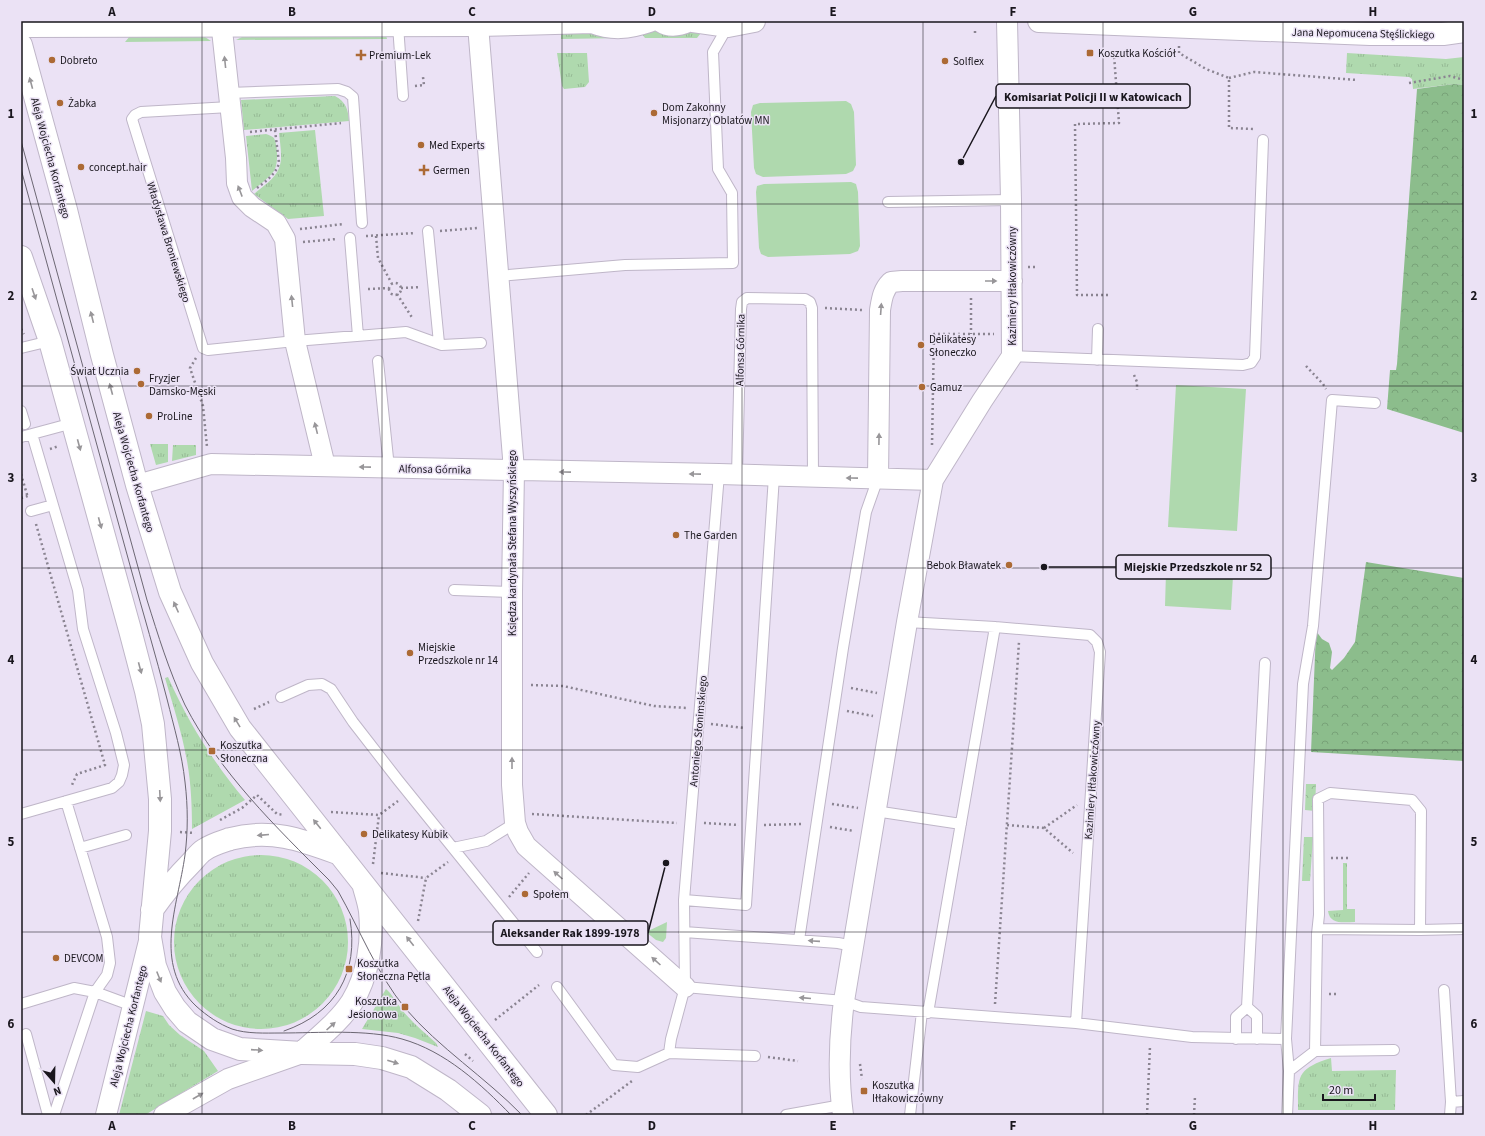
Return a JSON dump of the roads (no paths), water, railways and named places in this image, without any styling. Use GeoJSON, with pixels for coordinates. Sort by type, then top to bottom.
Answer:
{"type":"FeatureCollection","features":[{"type":"Feature","properties":{"kind":"main road"},"geometry":{"type":"LineString","coordinates":[[21,26],[126,23],[398,25],[454,23],[478,25],[592,21],[605,27],[632,26],[649,21]]}},
{"type":"Feature","properties":{"kind":"main road"},"geometry":{"type":"LineString","coordinates":[[661,21],[672,25],[681,24],[688,21]]}},
{"type":"Feature","properties":{"kind":"main road"},"geometry":{"type":"LineString","coordinates":[[693,21],[728,26],[754,21]]}},
{"type":"Feature","properties":{"kind":"main road","name":"Jana Nepomucena Stęślickiego"},"geometry":{"type":"LineString","coordinates":[[1039,21],[1142,23],[1298,32],[1370,34],[1443,34],[1464,31]]}},
{"type":"Feature","properties":{"kind":"main road","name":"Aleja Wojciecha Korfantego"},"geometry":{"type":"LineString","coordinates":[[21,45],[66,210],[102,355],[137,485],[170,592],[202,663],[240,728],[341,855],[371,874],[546,1115]]}},
{"type":"Feature","properties":{"kind":"main road"},"geometry":{"type":"LineString","coordinates":[[21,257],[50,341],[140,668],[153,724],[160,799],[160,831],[150,937],[155,966],[165,992],[175,1008],[187,1022],[212,1039],[240,1049],[302,1053],[355,1054],[382,1058],[411,1067],[448,1090],[480,1115]]}},
{"type":"Feature","properties":{"kind":"main road"},"geometry":{"type":"LineString","coordinates":[[152,912],[165,891],[183,871],[204,850],[220,842],[238,837],[270,834],[306,842],[341,855]]}},
{"type":"Feature","properties":{"kind":"main road"},"geometry":{"type":"LineString","coordinates":[[302,1053],[344,1013],[352,1002],[365,975],[370,929],[371,874]]}},
{"type":"Feature","properties":{"kind":"street","name":"Kazimiery Iłłakowiczówny"},"geometry":{"type":"LineString","coordinates":[[843,1110],[840,1052],[841,1021],[853,946],[869,810],[907,622],[933,480],[1012,356],[1011,200],[1007,21]]}},
{"type":"Feature","properties":{"kind":"street"},"geometry":{"type":"LineString","coordinates":[[221,23],[236,158],[237,183],[242,197],[252,207],[276,223],[285,239],[296,341],[325,466]]}},
{"type":"Feature","properties":{"kind":"street","name":"Księdza kardynała Stefana Wyszyńskiego"},"geometry":{"type":"LineString","coordinates":[[478,25],[514,470],[512,592],[512,785],[521,819],[518,832],[526,846],[685,987]]}},
{"type":"Feature","properties":{"kind":"street"},"geometry":{"type":"LineString","coordinates":[[878,478],[880,310],[882,297],[886,287],[891,282],[902,281],[1012,282]]}},
{"type":"Feature","properties":{"kind":"street","name":"Alfonsa Górnika"},"geometry":{"type":"LineString","coordinates":[[137,485],[211,464],[728,474],[933,480]]}},
{"type":"Feature","properties":{"kind":"street","name":"Aleja Wojciecha Korfantego"},"geometry":{"type":"LineString","coordinates":[[106,1115],[150,937]]}},
{"type":"Feature","properties":{"kind":"street"},"geometry":{"type":"LineString","coordinates":[[164,1115],[228,1078],[302,1053]]}},
{"type":"Feature","properties":{"kind":"lane"},"geometry":{"type":"LineString","coordinates":[[398,25],[403,96]]}},
{"type":"Feature","properties":{"kind":"lane"},"geometry":{"type":"LineString","coordinates":[[498,276],[625,265],[732,263],[732,193],[718,170],[713,52],[728,26]]}},
{"type":"Feature","properties":{"kind":"lane","name":"Władysława Broniewskiego"},"geometry":{"type":"LineString","coordinates":[[296,341],[208,350],[203,348],[132,119],[135,115],[141,112],[230,100],[338,89],[348,92],[353,97],[362,223]]}},
{"type":"Feature","properties":{"kind":"lane"},"geometry":{"type":"LineString","coordinates":[[1012,356],[1243,365],[1251,363],[1256,357],[1263,140]]}},
{"type":"Feature","properties":{"kind":"lane"},"geometry":{"type":"LineString","coordinates":[[888,202],[1011,200]]}},
{"type":"Feature","properties":{"kind":"lane"},"geometry":{"type":"LineString","coordinates":[[428,232],[439,343]]}},
{"type":"Feature","properties":{"kind":"lane"},"geometry":{"type":"LineString","coordinates":[[350,238],[358,336]]}},
{"type":"Feature","properties":{"kind":"lane","name":"Alfonsa Górnika"},"geometry":{"type":"LineString","coordinates":[[728,474],[740,309],[742,302],[747,298],[805,299],[810,302],[812,308],[813,477]]}},
{"type":"Feature","properties":{"kind":"lane"},"geometry":{"type":"LineString","coordinates":[[1097,360],[1098,329]]}},
{"type":"Feature","properties":{"kind":"lane"},"geometry":{"type":"LineString","coordinates":[[296,341],[406,332],[442,345],[481,343]]}},
{"type":"Feature","properties":{"kind":"lane"},"geometry":{"type":"LineString","coordinates":[[21,348],[50,341]]}},
{"type":"Feature","properties":{"kind":"lane"},"geometry":{"type":"LineString","coordinates":[[378,361],[389,468]]}},
{"type":"Feature","properties":{"kind":"lane"},"geometry":{"type":"LineString","coordinates":[[1287,1115],[1290,1071],[1286,1039],[1303,684],[1313,626],[1332,400],[1375,403]]}},
{"type":"Feature","properties":{"kind":"lane"},"geometry":{"type":"LineString","coordinates":[[21,411],[25,424]]}},
{"type":"Feature","properties":{"kind":"lane"},"geometry":{"type":"LineString","coordinates":[[21,437],[73,423]]}},
{"type":"Feature","properties":{"kind":"lane"},"geometry":{"type":"LineString","coordinates":[[21,814],[112,788],[119,782],[124,765],[116,733],[83,629],[78,590],[32,434]]}},
{"type":"Feature","properties":{"kind":"lane","name":"Antoniego Słonimskiego"},"geometry":{"type":"LineString","coordinates":[[669,1053],[671,1038],[685,987],[684,900],[728,474]]}},
{"type":"Feature","properties":{"kind":"lane"},"geometry":{"type":"LineString","coordinates":[[684,900],[746,904],[774,476]]}},
{"type":"Feature","properties":{"kind":"lane"},"geometry":{"type":"LineString","coordinates":[[799,940],[837,686],[866,512],[878,478]]}},
{"type":"Feature","properties":{"kind":"lane"},"geometry":{"type":"LineString","coordinates":[[32,511],[53,505]]}},
{"type":"Feature","properties":{"kind":"lane"},"geometry":{"type":"LineString","coordinates":[[454,590],[512,592]]}},
{"type":"Feature","properties":{"kind":"lane","name":"Kazimiery Iłłakowiczówny"},"geometry":{"type":"LineString","coordinates":[[907,622],[995,627],[1090,635],[1097,642],[1100,652],[1076,1023]]}},
{"type":"Feature","properties":{"kind":"lane"},"geometry":{"type":"LineString","coordinates":[[910,1115],[925,1013],[961,824],[995,627]]}},
{"type":"Feature","properties":{"kind":"lane"},"geometry":{"type":"LineString","coordinates":[[1236,1039],[1236,1017],[1247,1007],[1265,663]]}},
{"type":"Feature","properties":{"kind":"lane"},"geometry":{"type":"LineString","coordinates":[[281,697],[308,685],[322,684],[331,688],[353,722],[500,908],[537,952]]}},
{"type":"Feature","properties":{"kind":"lane"},"geometry":{"type":"LineString","coordinates":[[1315,1051],[1317,934],[1319,915],[1318,799],[1330,793],[1412,800],[1421,811],[1420,930]]}},
{"type":"Feature","properties":{"kind":"lane"},"geometry":{"type":"LineString","coordinates":[[54,1115],[95,992],[107,975],[110,963],[107,937],[66,801]]}},
{"type":"Feature","properties":{"kind":"lane"},"geometry":{"type":"LineString","coordinates":[[869,810],[961,824]]}},
{"type":"Feature","properties":{"kind":"lane"},"geometry":{"type":"LineString","coordinates":[[456,851],[486,840],[521,819]]}},
{"type":"Feature","properties":{"kind":"lane"},"geometry":{"type":"LineString","coordinates":[[80,848],[126,835]]}},
{"type":"Feature","properties":{"kind":"lane"},"geometry":{"type":"LineString","coordinates":[[1318,929],[1464,929]]}},
{"type":"Feature","properties":{"kind":"lane"},"geometry":{"type":"LineString","coordinates":[[684,932],[838,942],[853,946]]}},
{"type":"Feature","properties":{"kind":"lane"},"geometry":{"type":"LineString","coordinates":[[557,987],[614,1065],[638,1067],[669,1053],[756,1056]]}},
{"type":"Feature","properties":{"kind":"lane"},"geometry":{"type":"LineString","coordinates":[[685,987],[844,1001],[861,1007],[925,1013],[1076,1023],[1192,1037],[1286,1039]]}},
{"type":"Feature","properties":{"kind":"lane"},"geometry":{"type":"LineString","coordinates":[[21,1004],[74,988],[95,992],[133,1006]]}},
{"type":"Feature","properties":{"kind":"lane"},"geometry":{"type":"LineString","coordinates":[[1444,990],[1451,1102],[1450,1115]]}},
{"type":"Feature","properties":{"kind":"lane"},"geometry":{"type":"LineString","coordinates":[[1247,1007],[1257,1016],[1257,1039]]}},
{"type":"Feature","properties":{"kind":"lane"},"geometry":{"type":"LineString","coordinates":[[26,1034],[26,1051],[48,1115]]}},
{"type":"Feature","properties":{"kind":"lane"},"geometry":{"type":"LineString","coordinates":[[1290,1071],[1315,1051],[1394,1050]]}},
{"type":"Feature","properties":{"kind":"lane"},"geometry":{"type":"LineString","coordinates":[[1451,1102],[1464,1101]]}},
{"type":"Feature","properties":{"kind":"lane"},"geometry":{"type":"LineString","coordinates":[[786,1115],[843,1110]]}},
{"type":"Feature","properties":{"kind":"tram line"},"geometry":{"type":"LineString","coordinates":[[21,141],[147,600],[169,666],[185,705],[199,730],[215,753],[250,798],[338,891],[377,966],[405,1008],[432,1036],[508,1101],[522,1115]]}},
{"type":"Feature","properties":{"kind":"tram line"},"geometry":{"type":"LineString","coordinates":[[21,169],[158,667],[182,761],[187,801],[187,837],[171,934],[171,953],[175,972],[183,990],[204,1013],[222,1025],[238,1031],[262,1033],[342,1032],[374,1034],[402,1039],[418,1044],[447,1060],[475,1080],[511,1115]]}},
{"type":"Feature","properties":{"kind":"tram line"},"geometry":{"type":"LineString","coordinates":[[284,1031],[318,1014],[330,1002],[340,988],[347,973],[351,957],[352,939],[350,919]]}},
{"type":"Feature","properties":{"kind":"place","name":"Koszutka Kościół"},"geometry":{"type":"Point","coordinates":[1090,53]}},
{"type":"Feature","properties":{"kind":"place","name":"Premium-Lek"},"geometry":{"type":"Point","coordinates":[361,55]}},
{"type":"Feature","properties":{"kind":"place","name":"Dobreto"},"geometry":{"type":"Point","coordinates":[52,60]}},
{"type":"Feature","properties":{"kind":"place","name":"Solflex"},"geometry":{"type":"Point","coordinates":[945,61]}},
{"type":"Feature","properties":{"kind":"place","name":"Żabka"},"geometry":{"type":"Point","coordinates":[60,103]}},
{"type":"Feature","properties":{"kind":"place","name":"Dom Zakonny Misjonarzy Oblatów MN"},"geometry":{"type":"Point","coordinates":[654,113]}},
{"type":"Feature","properties":{"kind":"place","name":"Med Experts"},"geometry":{"type":"Point","coordinates":[421,145]}},
{"type":"Feature","properties":{"kind":"place","name":"Komisariat Policji II w Katowicach"},"geometry":{"type":"Point","coordinates":[961,162]}},
{"type":"Feature","properties":{"kind":"place","name":"concept.hair"},"geometry":{"type":"Point","coordinates":[81,167]}},
{"type":"Feature","properties":{"kind":"place","name":"Germen"},"geometry":{"type":"Point","coordinates":[424,170]}},
{"type":"Feature","properties":{"kind":"place","name":"Delikatesy Słoneczko"},"geometry":{"type":"Point","coordinates":[921,345]}},
{"type":"Feature","properties":{"kind":"place","name":"Świat Ucznia"},"geometry":{"type":"Point","coordinates":[137,371]}},
{"type":"Feature","properties":{"kind":"place","name":"Fryzjer Damsko-Męski"},"geometry":{"type":"Point","coordinates":[141,384]}},
{"type":"Feature","properties":{"kind":"place","name":"Gamuz"},"geometry":{"type":"Point","coordinates":[922,387]}},
{"type":"Feature","properties":{"kind":"place","name":"ProLine"},"geometry":{"type":"Point","coordinates":[149,416]}},
{"type":"Feature","properties":{"kind":"place","name":"The Garden"},"geometry":{"type":"Point","coordinates":[676,535]}},
{"type":"Feature","properties":{"kind":"place","name":"Bebok Bławatek"},"geometry":{"type":"Point","coordinates":[1009,565]}},
{"type":"Feature","properties":{"kind":"place","name":"Miejskie Przedszkole nr 52"},"geometry":{"type":"Point","coordinates":[1044,567]}},
{"type":"Feature","properties":{"kind":"place","name":"Miejskie Przedszkole nr 14"},"geometry":{"type":"Point","coordinates":[410,653]}},
{"type":"Feature","properties":{"kind":"place","name":"Koszutka Słoneczna"},"geometry":{"type":"Point","coordinates":[212,751]}},
{"type":"Feature","properties":{"kind":"place","name":"Delikatesy Kubik"},"geometry":{"type":"Point","coordinates":[364,834]}},
{"type":"Feature","properties":{"kind":"place","name":"Aleksander Rak 1899-1978"},"geometry":{"type":"Point","coordinates":[666,863]}},
{"type":"Feature","properties":{"kind":"place","name":"Społem"},"geometry":{"type":"Point","coordinates":[525,894]}},
{"type":"Feature","properties":{"kind":"place","name":"DEVCOM"},"geometry":{"type":"Point","coordinates":[56,958]}},
{"type":"Feature","properties":{"kind":"place","name":"Koszutka Słoneczna Pętla"},"geometry":{"type":"Point","coordinates":[349,969]}},
{"type":"Feature","properties":{"kind":"place","name":"Koszutka Jesionowa"},"geometry":{"type":"Point","coordinates":[405,1007]}},
{"type":"Feature","properties":{"kind":"place","name":"Koszutka Iłłakowiczówny"},"geometry":{"type":"Point","coordinates":[864,1091]}}]}
